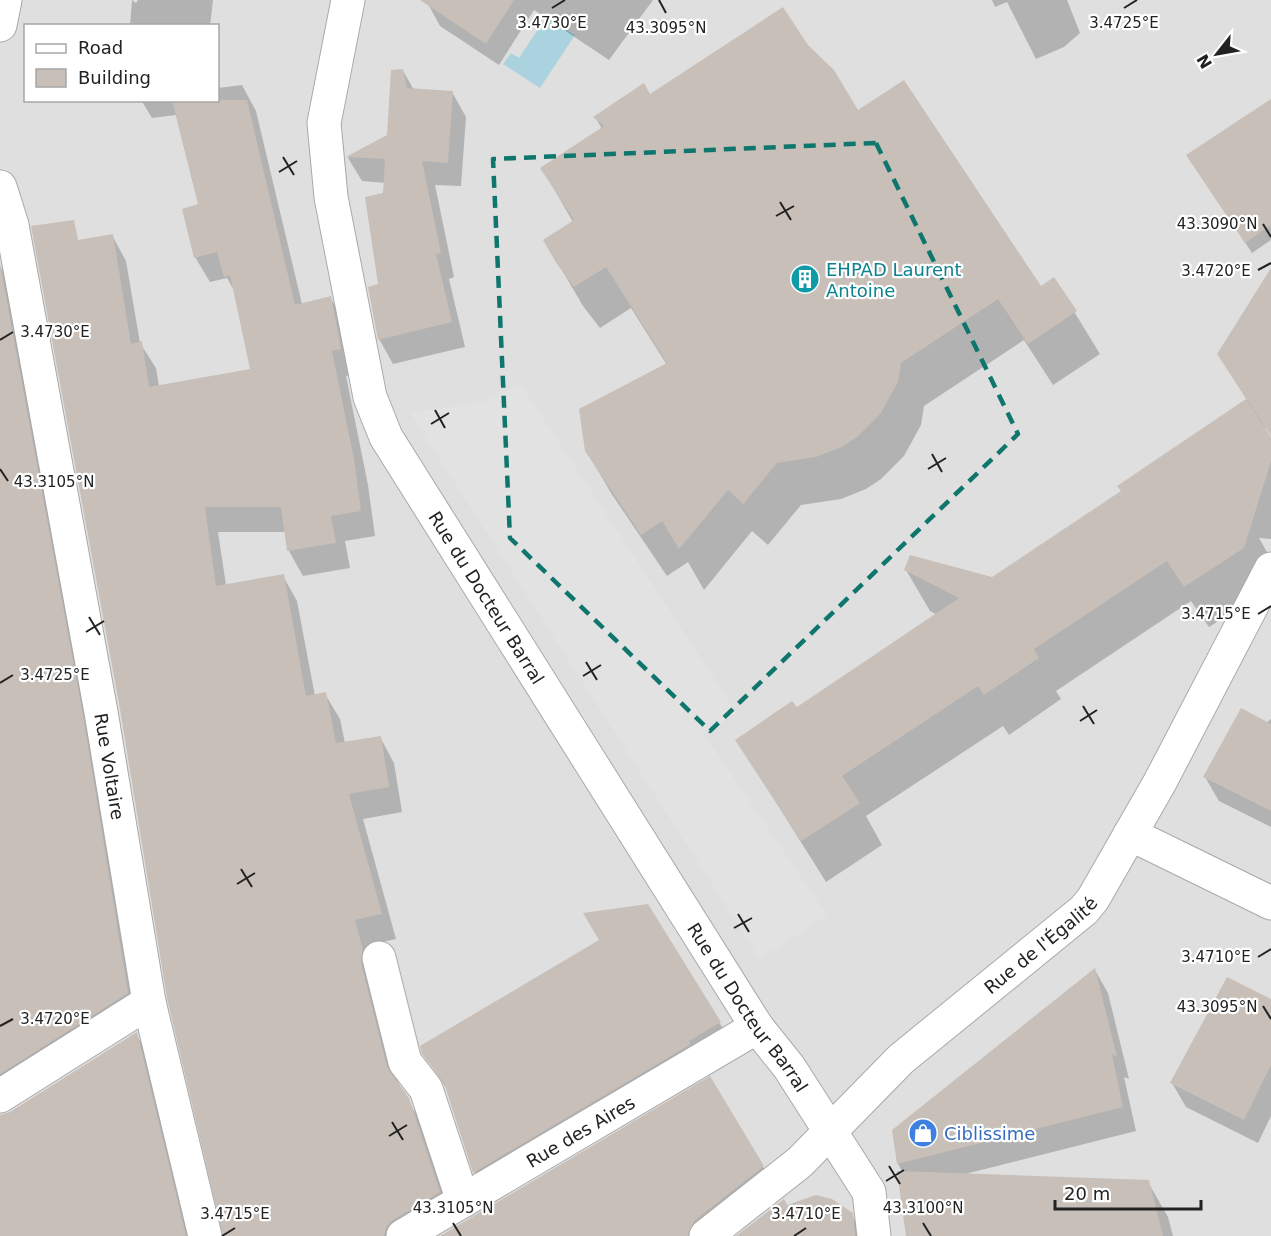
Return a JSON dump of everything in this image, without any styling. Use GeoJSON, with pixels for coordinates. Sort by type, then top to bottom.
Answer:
{"type":"FeatureCollection","features":[{"type":"Feature","properties":{"kind":"street"},"geometry":{"type":"LineString","coordinates":[[0,24],[4,0]]}},
{"type":"Feature","properties":{"kind":"street","name":"Rue du Docteur Barral"},"geometry":{"type":"LineString","coordinates":[[348,0],[330,90],[325,134],[331,197],[370,397],[386,437],[757,1027],[789,1067],[869,1191],[874,1236]]}},
{"type":"Feature","properties":{"kind":"street","name":"Rue Voltaire"},"geometry":{"type":"LineString","coordinates":[[0,188],[101,712],[149,1002],[205,1236]]}},
{"type":"Feature","properties":{"kind":"street","name":"Rue de l'Égalité"},"geometry":{"type":"LineString","coordinates":[[706,1236],[800,1162],[901,1059],[1084,910],[1093,899],[1130,834],[1271,569]]}},
{"type":"Feature","properties":{"kind":"street"},"geometry":{"type":"LineString","coordinates":[[1130,834],[1271,903]]}},
{"type":"Feature","properties":{"kind":"street"},"geometry":{"type":"LineString","coordinates":[[379,958],[405,1062],[426,1089],[464,1201]]}},
{"type":"Feature","properties":{"kind":"street"},"geometry":{"type":"LineString","coordinates":[[0,1096],[149,1002]]}},
{"type":"Feature","properties":{"kind":"street","name":"Rue des Aires"},"geometry":{"type":"LineString","coordinates":[[403,1236],[757,1027]]}},
{"type":"Feature","properties":{"kind":"highlighted area"},"geometry":{"type":"Polygon","coordinates":[[[876,143],[1018,434],[710,731],[510,538],[493,159],[876,143]]]}},
{"type":"Feature","properties":{"kind":"shaded area"},"geometry":{"type":"Polygon","coordinates":[[[0,0],[1271,0],[1271,1236],[0,1236],[0,0]]]}},
{"type":"Feature","properties":{"kind":"shaded area"},"geometry":{"type":"Polygon","coordinates":[[[520,383],[737,713],[704,734],[827,915],[760,959],[410,413],[485,401],[520,383]]]}},
{"type":"Feature","properties":{"kind":"water"},"geometry":{"type":"Polygon","coordinates":[[[546,17],[575,35],[540,88],[503,64],[511,53],[519,58],[546,17]]]}},
{"type":"Feature","properties":{"kind":"building"},"geometry":{"type":"Polygon","coordinates":[[[420,0],[514,0],[486,44],[420,0]]]}},
{"type":"Feature","properties":{"kind":"building","name":"EHPAD Laurent Antoine"},"geometry":{"type":"Polygon","coordinates":[[[783,7],[808,45],[834,70],[858,110],[904,80],[1041,286],[1054,277],[1077,311],[1028,344],[998,299],[901,363],[898,382],[881,413],[857,437],[842,447],[816,457],[777,463],[743,504],[728,490],[679,549],[662,521],[641,535],[585,451],[579,409],[667,363],[606,267],[574,287],[557,264],[543,240],[574,220],[540,168],[604,126],[593,117],[644,83],[650,94],[783,7]]]}},
{"type":"Feature","properties":{"kind":"building"},"geometry":{"type":"Polygon","coordinates":[[[403,69],[407,88],[453,91],[448,163],[422,161],[441,253],[436,254],[452,322],[378,340],[368,287],[378,284],[365,197],[383,193],[385,159],[346,157],[387,135],[391,70],[403,69]]]}},
{"type":"Feature","properties":{"kind":"building"},"geometry":{"type":"Polygon","coordinates":[[[1271,99],[1271,225],[1245,243],[1186,155],[1271,99]]]}},
{"type":"Feature","properties":{"kind":"building"},"geometry":{"type":"Polygon","coordinates":[[[247,100],[295,305],[331,296],[341,349],[332,351],[354,459],[361,511],[331,516],[336,543],[287,551],[281,507],[205,507],[216,586],[284,574],[306,696],[326,692],[336,743],[381,736],[389,787],[349,794],[382,914],[355,920],[363,950],[361,963],[387,1067],[409,1098],[440,1192],[393,1220],[386,1227],[384,1236],[223,1236],[167,998],[120,709],[31,226],[74,220],[78,240],[113,234],[131,344],[142,341],[149,387],[250,369],[230,275],[224,277],[217,252],[194,258],[182,209],[198,204],[172,102],[247,100]]]}},
{"type":"Feature","properties":{"kind":"building"},"geometry":{"type":"Polygon","coordinates":[[[0,264],[83,715],[128,993],[0,1074],[0,264]]]}},
{"type":"Feature","properties":{"kind":"building"},"geometry":{"type":"Polygon","coordinates":[[[1271,268],[1271,436],[1217,354],[1271,268]]]}},
{"type":"Feature","properties":{"kind":"building"},"geometry":{"type":"Polygon","coordinates":[[[1246,399],[1271,437],[1271,461],[1244,548],[1184,587],[1167,561],[1034,649],[1039,658],[984,695],[978,686],[842,776],[860,803],[801,841],[735,740],[792,701],[797,707],[959,598],[904,570],[910,555],[992,577],[1121,491],[1117,486],[1246,399]]]}},
{"type":"Feature","properties":{"kind":"building"},"geometry":{"type":"Polygon","coordinates":[[[1241,708],[1271,724],[1271,811],[1203,777],[1241,708]]]}},
{"type":"Feature","properties":{"kind":"building"},"geometry":{"type":"Polygon","coordinates":[[[648,904],[721,1022],[689,1041],[691,1044],[473,1173],[444,1083],[422,1054],[420,1046],[599,940],[583,913],[648,904]]]}},
{"type":"Feature","properties":{"kind":"building"},"geometry":{"type":"Polygon","coordinates":[[[1095,968],[1117,1057],[1112,1054],[1123,1107],[897,1164],[892,1130],[1095,968]]]}},
{"type":"Feature","properties":{"kind":"building"},"geometry":{"type":"Polygon","coordinates":[[[1227,977],[1271,999],[1271,1065],[1244,1120],[1170,1083],[1227,977]]]}},
{"type":"Feature","properties":{"kind":"building"},"geometry":{"type":"Polygon","coordinates":[[[137,1032],[186,1236],[0,1236],[0,1115],[10,1112],[137,1032]]]}},
{"type":"Feature","properties":{"kind":"building"},"geometry":{"type":"Polygon","coordinates":[[[710,1076],[764,1166],[694,1221],[688,1236],[440,1236],[710,1076]]]}},
{"type":"Feature","properties":{"kind":"building"},"geometry":{"type":"Polygon","coordinates":[[[897,1171],[1149,1180],[1163,1236],[906,1236],[897,1171]]]}},
{"type":"Feature","properties":{"kind":"building"},"geometry":{"type":"Polygon","coordinates":[[[816,1195],[832,1199],[853,1213],[855,1236],[736,1236],[784,1199],[787,1205],[816,1195]]]}},
{"type":"Feature","properties":{"kind":"place","name":"EHPAD Laurent Antoine"},"geometry":{"type":"Point","coordinates":[805,279]}},
{"type":"Feature","properties":{"kind":"place","name":"Ciblissime"},"geometry":{"type":"Point","coordinates":[923,1133]}}]}
